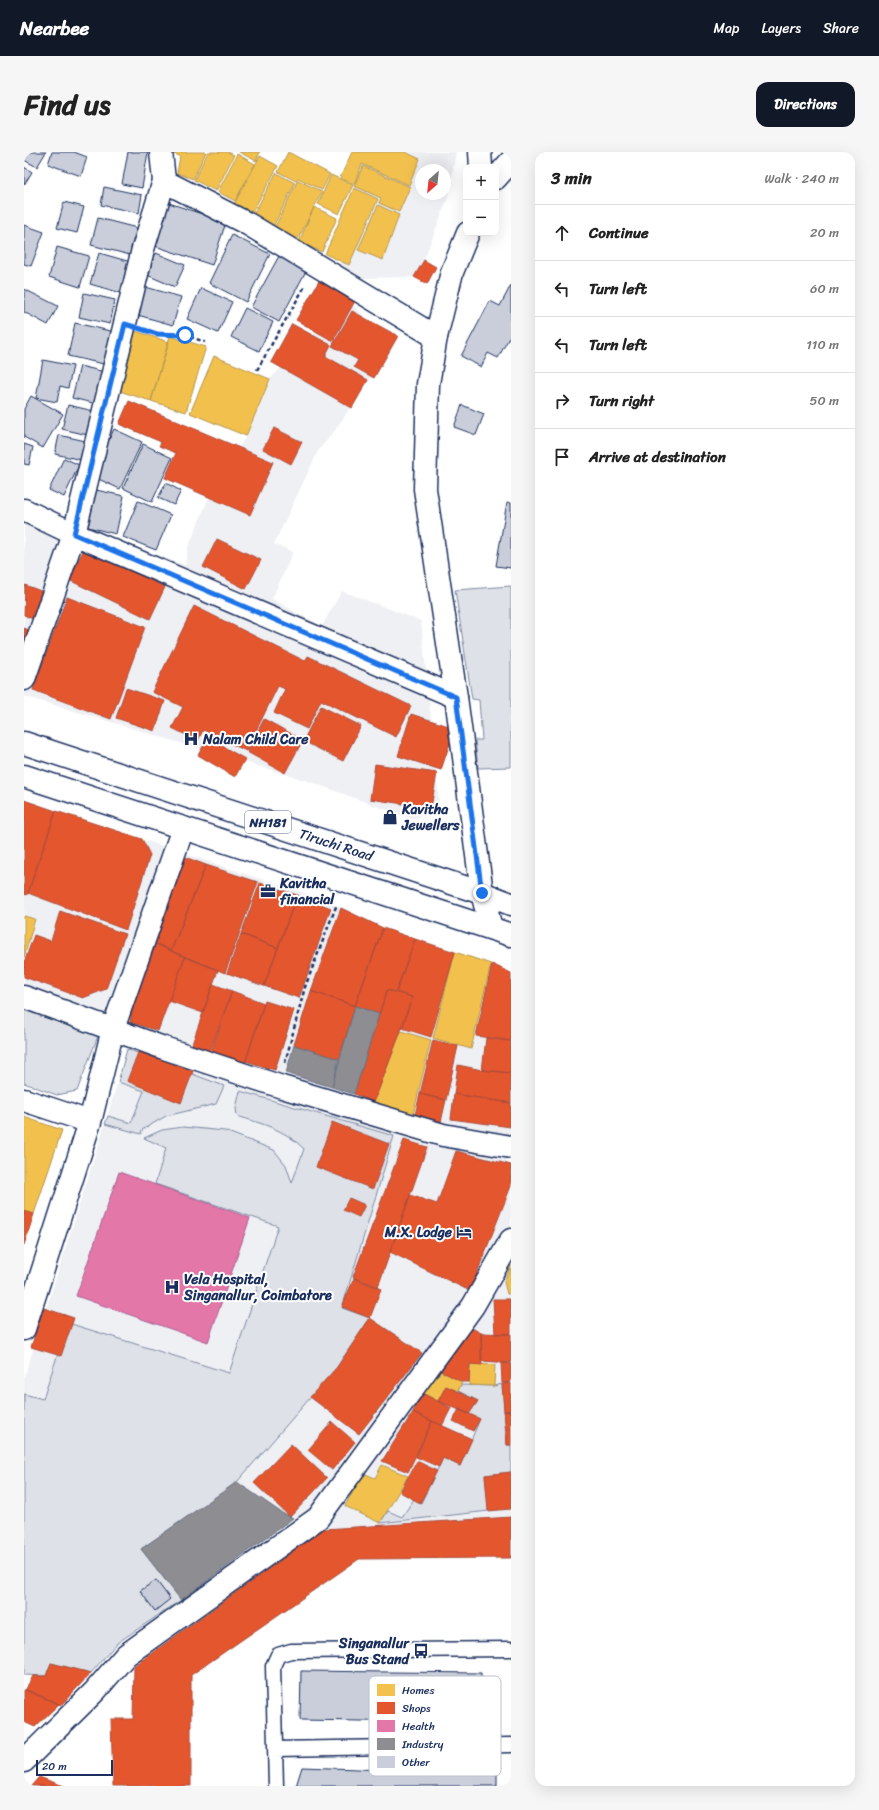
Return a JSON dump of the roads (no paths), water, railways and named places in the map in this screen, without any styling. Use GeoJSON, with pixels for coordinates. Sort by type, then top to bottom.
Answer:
{"type":"FeatureCollection","features":[{"type":"Feature","properties":{"kind":"main road"},"geometry":{"type":"LineString","coordinates":[[24,679],[74,534],[144,249],[164,181],[161,152]]}},
{"type":"Feature","properties":{"kind":"main road"},"geometry":{"type":"LineString","coordinates":[[480,152],[481,164]]}},
{"type":"Feature","properties":{"kind":"main road"},"geometry":{"type":"LineString","coordinates":[[499,175],[511,161]]}},
{"type":"Feature","properties":{"kind":"main road"},"geometry":{"type":"LineString","coordinates":[[164,181],[248,224],[436,337]]}},
{"type":"Feature","properties":{"kind":"main road"},"geometry":{"type":"LineString","coordinates":[[467,236],[452,272],[436,337],[428,384],[425,489],[456,697],[482,893],[491,928]]}},
{"type":"Feature","properties":{"kind":"main road"},"geometry":{"type":"LineString","coordinates":[[24,510],[74,534],[456,697]]}},
{"type":"Feature","properties":{"kind":"main road","name":"Tiruchi Road"},"geometry":{"type":"LineString","coordinates":[[24,743],[482,893],[511,904]]}},
{"type":"Feature","properties":{"kind":"main road","name":"NH181"},"geometry":{"type":"LineString","coordinates":[[24,776],[511,934]]}},
{"type":"Feature","properties":{"kind":"main road"},"geometry":{"type":"LineString","coordinates":[[24,1329],[30,1291],[90,1122],[113,1029],[183,828]]}},
{"type":"Feature","properties":{"kind":"main road"},"geometry":{"type":"LineString","coordinates":[[24,997],[282,1087],[444,1135],[511,1148]]}},
{"type":"Feature","properties":{"kind":"main road"},"geometry":{"type":"LineString","coordinates":[[24,1100],[90,1122]]}},
{"type":"Feature","properties":{"kind":"main road"},"geometry":{"type":"LineString","coordinates":[[24,1762],[95,1691],[126,1655],[318,1518],[473,1306],[511,1240]]}},
{"type":"Feature","properties":{"kind":"lane"},"geometry":{"type":"LineString","coordinates":[[276,1786],[273,1666],[278,1655],[291,1651],[511,1649]]}},
{"type":"Feature","properties":{"kind":"lane"},"geometry":{"type":"LineString","coordinates":[[501,1745],[511,1745]]}},
{"type":"Feature","properties":{"kind":"lane"},"geometry":{"type":"LineString","coordinates":[[275,1749],[369,1747]]}},
{"type":"Feature","properties":{"kind":"place","name":"Nalam Child Care"},"geometry":{"type":"Point","coordinates":[191,739]}},
{"type":"Feature","properties":{"kind":"place","name":"Kavitha Jewellers"},"geometry":{"type":"Point","coordinates":[390,817]}},
{"type":"Feature","properties":{"kind":"place","name":"Kavitha financial"},"geometry":{"type":"Point","coordinates":[268,891]}},
{"type":"Feature","properties":{"kind":"place","name":"M.X. Lodge"},"geometry":{"type":"Point","coordinates":[464,1232]}},
{"type":"Feature","properties":{"kind":"place","name":"Vela Hospital, Singanallur, Coimbatore"},"geometry":{"type":"Point","coordinates":[172,1287]}},
{"type":"Feature","properties":{"kind":"place","name":"Singanallur Bus Stand"},"geometry":{"type":"Point","coordinates":[421,1651]}}]}
